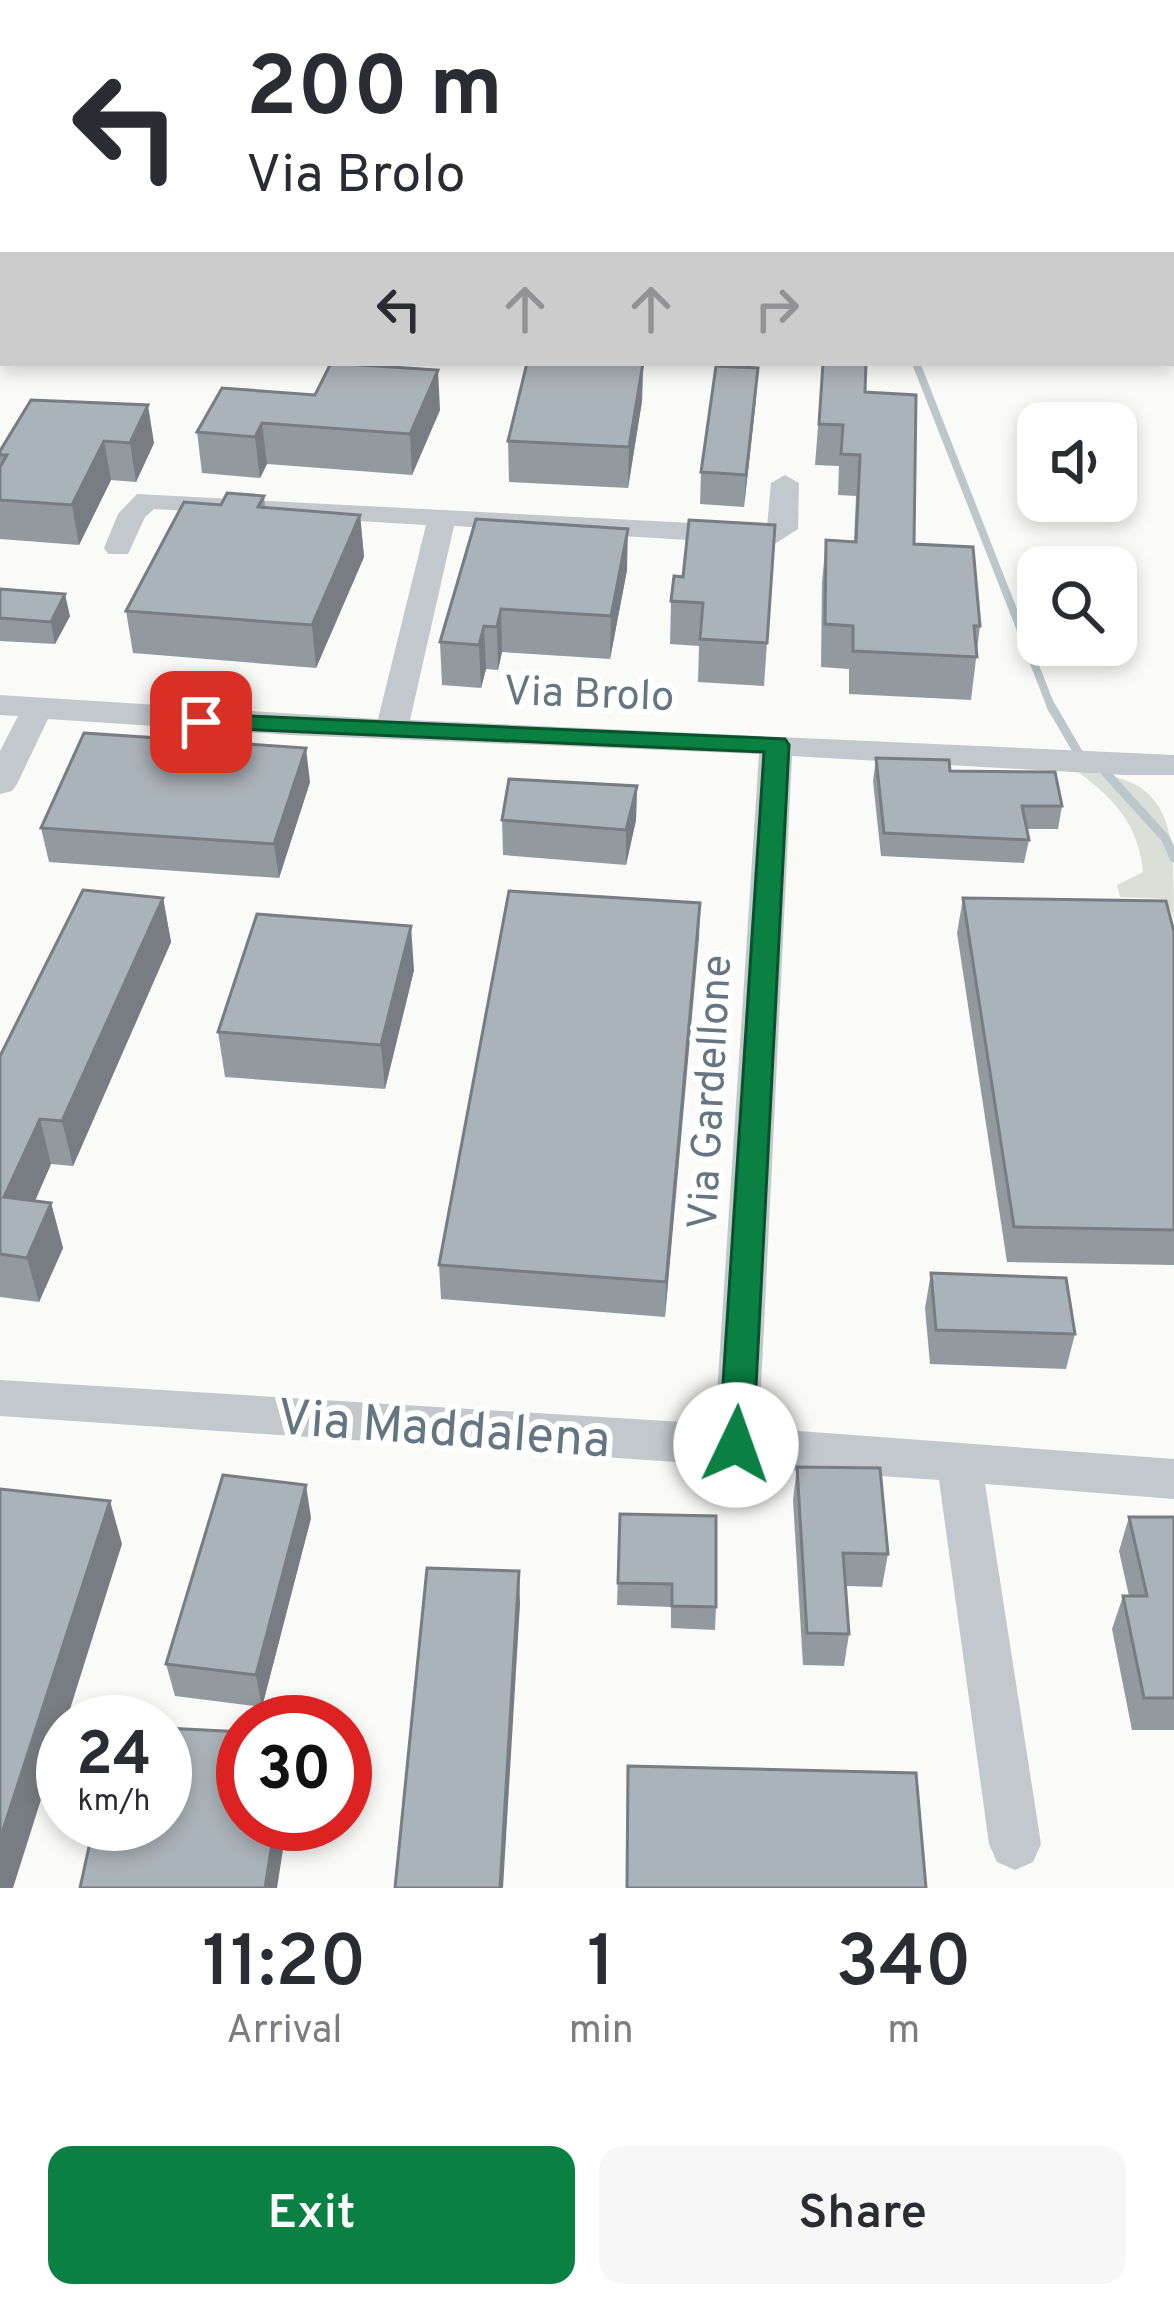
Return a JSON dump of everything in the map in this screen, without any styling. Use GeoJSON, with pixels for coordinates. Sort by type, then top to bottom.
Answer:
{"type":"FeatureCollection","features":[{"type":"Feature","properties":{"kind":"street"},"geometry":{"type":"LineString","coordinates":[[118,548],[132,514],[147,500],[773,536],[784,529],[785,483]]}},
{"type":"Feature","properties":{"kind":"street"},"geometry":{"type":"LineString","coordinates":[[392,729],[442,515]]}},
{"type":"Feature","properties":{"kind":"street","name":"Via Brolo"},"geometry":{"type":"LineString","coordinates":[[0,706],[153,720],[1174,765]]}},
{"type":"Feature","properties":{"kind":"street"},"geometry":{"type":"LineString","coordinates":[[0,784],[37,709]]}},
{"type":"Feature","properties":{"kind":"street","name":"Via Gardellone"},"geometry":{"type":"LineString","coordinates":[[736,1445],[776,745]]}},
{"type":"Feature","properties":{"kind":"street","name":"Via Maddalena"},"geometry":{"type":"LineString","coordinates":[[0,1398],[736,1445],[1174,1479]]}},
{"type":"Feature","properties":{"kind":"street"},"geometry":{"type":"LineString","coordinates":[[959,1463],[1015,1844]]}},
{"type":"Feature","properties":{"kind":"shaded area"},"geometry":{"type":"Polygon","coordinates":[[[1078,772],[1134,784],[1162,812],[1172,857],[1174,918],[1166,899],[1120,897],[1117,885],[1143,872],[1136,841],[1114,803],[1078,772]]]}},
{"type":"Feature","properties":{"kind":"building"},"geometry":{"type":"Polygon","coordinates":[[[330,366],[438,370],[410,434],[262,423],[255,437],[197,432],[222,388],[315,395],[330,366]]]}},
{"type":"Feature","properties":{"kind":"building"},"geometry":{"type":"Polygon","coordinates":[[[526,366],[642,366],[629,447],[508,441],[526,366]]]}},
{"type":"Feature","properties":{"kind":"building"},"geometry":{"type":"Polygon","coordinates":[[[716,366],[758,368],[746,475],[701,472],[716,366]]]}},
{"type":"Feature","properties":{"kind":"building"},"geometry":{"type":"Polygon","coordinates":[[[823,366],[866,366],[865,392],[916,395],[914,544],[973,547],[980,626],[974,626],[977,657],[853,651],[853,626],[825,624],[826,540],[856,542],[860,455],[841,454],[843,425],[819,424],[823,366]]]}},
{"type":"Feature","properties":{"kind":"building"},"geometry":{"type":"Polygon","coordinates":[[[31,400],[148,405],[130,443],[104,441],[72,505],[0,500],[0,467],[7,455],[0,451],[31,400]]]}},
{"type":"Feature","properties":{"kind":"building"},"geometry":{"type":"Polygon","coordinates":[[[227,493],[264,496],[258,507],[360,515],[312,625],[126,611],[184,502],[221,505],[227,493]]]}},
{"type":"Feature","properties":{"kind":"building"},"geometry":{"type":"Polygon","coordinates":[[[476,519],[628,529],[611,616],[501,609],[497,627],[484,626],[479,645],[440,642],[476,519]]]}},
{"type":"Feature","properties":{"kind":"building"},"geometry":{"type":"Polygon","coordinates":[[[689,520],[775,525],[767,643],[700,639],[703,603],[671,601],[674,576],[683,577],[689,520]]]}},
{"type":"Feature","properties":{"kind":"building"},"geometry":{"type":"Polygon","coordinates":[[[0,589],[65,594],[51,622],[0,618],[0,589]]]}},
{"type":"Feature","properties":{"kind":"building"},"geometry":{"type":"Polygon","coordinates":[[[84,733],[306,748],[274,844],[41,828],[84,733]]]}},
{"type":"Feature","properties":{"kind":"building"},"geometry":{"type":"Polygon","coordinates":[[[876,758],[949,760],[950,771],[1055,772],[1062,806],[1022,806],[1029,840],[884,833],[876,758]]]}},
{"type":"Feature","properties":{"kind":"building"},"geometry":{"type":"Polygon","coordinates":[[[509,779],[637,786],[626,830],[502,820],[509,779]]]}},
{"type":"Feature","properties":{"kind":"building"},"geometry":{"type":"Polygon","coordinates":[[[83,890],[163,898],[62,1121],[40,1119],[4,1197],[51,1203],[27,1258],[0,1254],[0,1056],[83,890]]]}},
{"type":"Feature","properties":{"kind":"building"},"geometry":{"type":"Polygon","coordinates":[[[509,891],[700,903],[666,1282],[439,1265],[509,891]]]}},
{"type":"Feature","properties":{"kind":"building"},"geometry":{"type":"Polygon","coordinates":[[[963,898],[1166,901],[1174,932],[1174,1230],[1014,1227],[963,898]]]}},
{"type":"Feature","properties":{"kind":"building"},"geometry":{"type":"Polygon","coordinates":[[[257,914],[411,926],[381,1045],[218,1032],[257,914]]]}},
{"type":"Feature","properties":{"kind":"building"},"geometry":{"type":"Polygon","coordinates":[[[931,1273],[1066,1278],[1075,1334],[936,1330],[931,1273]]]}},
{"type":"Feature","properties":{"kind":"building"},"geometry":{"type":"Polygon","coordinates":[[[797,1467],[880,1468],[888,1554],[843,1553],[849,1634],[807,1633],[797,1467]]]}},
{"type":"Feature","properties":{"kind":"building"},"geometry":{"type":"Polygon","coordinates":[[[223,1475],[306,1485],[256,1675],[166,1664],[223,1475]]]}},
{"type":"Feature","properties":{"kind":"building"},"geometry":{"type":"Polygon","coordinates":[[[0,1489],[110,1501],[47,1695],[36,1695],[36,1728],[0,1839],[0,1489]]]}},
{"type":"Feature","properties":{"kind":"building"},"geometry":{"type":"Polygon","coordinates":[[[620,1514],[716,1516],[716,1607],[672,1606],[672,1584],[618,1583],[620,1514]]]}},
{"type":"Feature","properties":{"kind":"building"},"geometry":{"type":"Polygon","coordinates":[[[1129,1517],[1174,1517],[1174,1698],[1144,1698],[1123,1596],[1147,1596],[1129,1517]]]}},
{"type":"Feature","properties":{"kind":"building"},"geometry":{"type":"Polygon","coordinates":[[[427,1568],[519,1571],[500,1888],[395,1888],[427,1568]]]}},
{"type":"Feature","properties":{"kind":"building"},"geometry":{"type":"Polygon","coordinates":[[[192,1729],[216,1731],[216,1851],[271,1851],[265,1888],[80,1888],[88,1851],[192,1851],[192,1729]]]}},
{"type":"Feature","properties":{"kind":"building"},"geometry":{"type":"Polygon","coordinates":[[[628,1766],[916,1773],[926,1888],[627,1888],[628,1766]]]}},
{"type":"Feature","properties":{"kind":"waterway"},"geometry":{"type":"LineString","coordinates":[[917,366],[1052,709]]}},
{"type":"Feature","properties":{"kind":"waterway"},"geometry":{"type":"LineString","coordinates":[[1051,706],[1079,754]]}},
{"type":"Feature","properties":{"kind":"waterway"},"geometry":{"type":"LineString","coordinates":[[1106,773],[1166,839],[1174,858]]}},
{"type":"Feature","properties":{"kind":"route"},"geometry":{"type":"LineString","coordinates":[[201,722],[776,745],[736,1445]]}}]}
